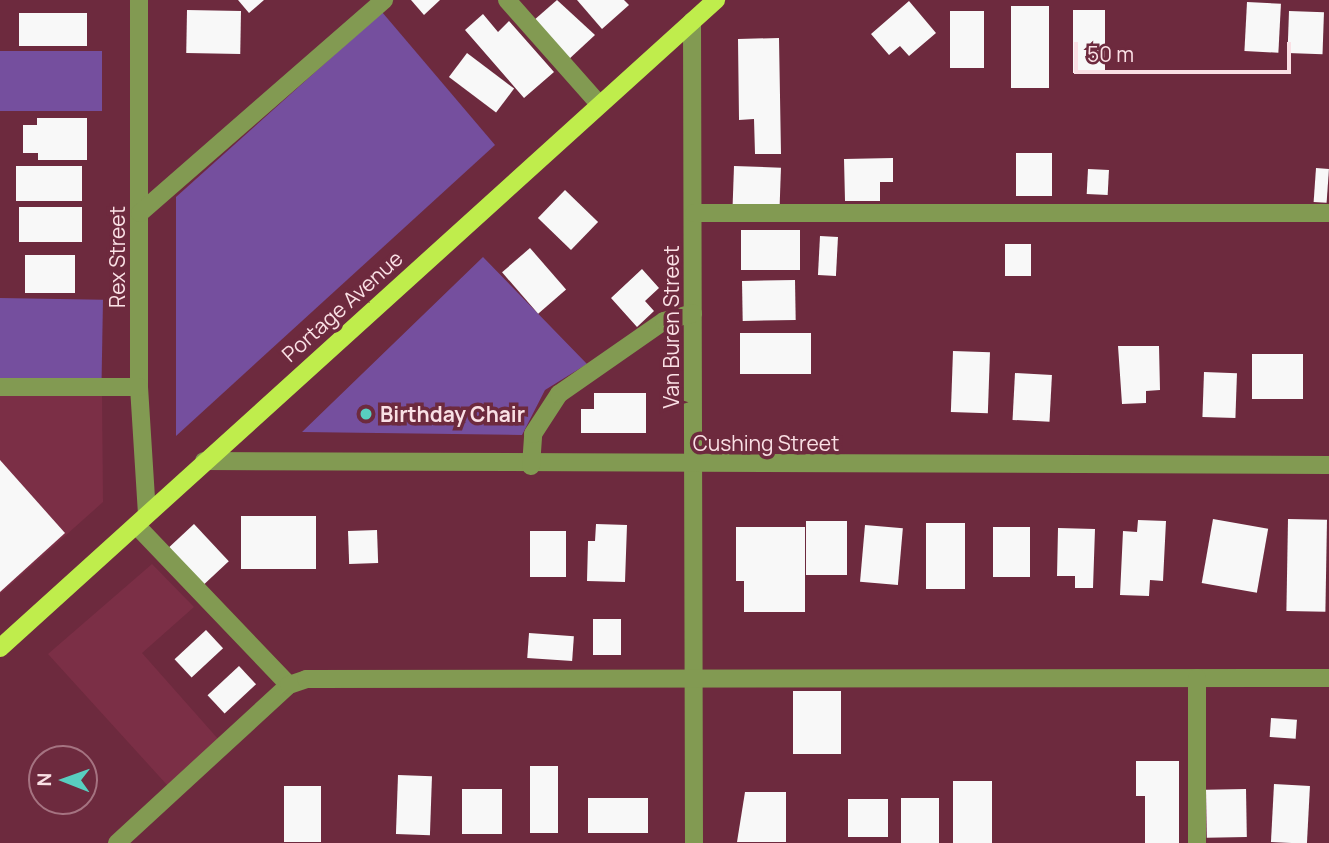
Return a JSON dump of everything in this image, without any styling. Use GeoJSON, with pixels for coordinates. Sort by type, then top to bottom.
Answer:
{"type":"FeatureCollection","features":[{"type":"Feature","properties":{"kind":"main road","name":"Portage Avenue"},"geometry":{"type":"LineString","coordinates":[[0,648],[716,0]]}},
{"type":"Feature","properties":{"kind":"street","name":"Rex Street"},"geometry":{"type":"LineString","coordinates":[[139,0],[141,520]]}},
{"type":"Feature","properties":{"kind":"street"},"geometry":{"type":"LineString","coordinates":[[140,213],[384,0]]}},
{"type":"Feature","properties":{"kind":"street"},"geometry":{"type":"LineString","coordinates":[[507,0],[599,104]]}},
{"type":"Feature","properties":{"kind":"street","name":"Van Buren Street"},"geometry":{"type":"LineString","coordinates":[[692,21],[694,843]]}},
{"type":"Feature","properties":{"kind":"street"},"geometry":{"type":"LineString","coordinates":[[694,212],[1329,213]]}},
{"type":"Feature","properties":{"kind":"street"},"geometry":{"type":"LineString","coordinates":[[531,466],[533,434],[559,394],[664,321],[693,313]]}},
{"type":"Feature","properties":{"kind":"street"},"geometry":{"type":"LineString","coordinates":[[0,387],[139,387]]}},
{"type":"Feature","properties":{"kind":"street","name":"Cushing Street"},"geometry":{"type":"LineString","coordinates":[[204,461],[531,466],[1329,466]]}},
{"type":"Feature","properties":{"kind":"street"},"geometry":{"type":"LineString","coordinates":[[141,520],[289,685]]}},
{"type":"Feature","properties":{"kind":"street"},"geometry":{"type":"LineString","coordinates":[[117,843],[289,685],[438,676],[1329,678]]}},
{"type":"Feature","properties":{"kind":"street"},"geometry":{"type":"LineString","coordinates":[[1196,843],[1197,678]]}},
{"type":"Feature","properties":{"kind":"shaded area"},"geometry":{"type":"Polygon","coordinates":[[[382,12],[495,145],[176,436],[176,197],[382,12]]]}},
{"type":"Feature","properties":{"kind":"shaded area"},"geometry":{"type":"Polygon","coordinates":[[[0,51],[102,51],[102,111],[0,111],[0,51]]]}},
{"type":"Feature","properties":{"kind":"shaded area"},"geometry":{"type":"Polygon","coordinates":[[[483,257],[587,364],[545,390],[522,435],[302,432],[483,257]]]}},
{"type":"Feature","properties":{"kind":"shaded area"},"geometry":{"type":"Polygon","coordinates":[[[0,298],[103,300],[102,380],[0,378],[0,298]]]}},
{"type":"Feature","properties":{"kind":"shaded area"},"geometry":{"type":"Polygon","coordinates":[[[102,394],[103,502],[0,594],[0,395],[102,394]]]}},
{"type":"Feature","properties":{"kind":"shaded area"},"geometry":{"type":"Polygon","coordinates":[[[152,564],[194,607],[142,653],[219,740],[168,786],[48,654],[152,564]]]}},
{"type":"Feature","properties":{"kind":"building"},"geometry":{"type":"Polygon","coordinates":[[[238,0],[264,0],[249,13],[238,0]]]}},
{"type":"Feature","properties":{"kind":"building"},"geometry":{"type":"Polygon","coordinates":[[[411,0],[440,0],[424,15],[411,0]]]}},
{"type":"Feature","properties":{"kind":"building"},"geometry":{"type":"Polygon","coordinates":[[[557,0],[595,35],[568,60],[533,21],[557,0]]]}},
{"type":"Feature","properties":{"kind":"building"},"geometry":{"type":"Polygon","coordinates":[[[577,0],[624,0],[629,5],[602,29],[577,0]]]}},
{"type":"Feature","properties":{"kind":"building"},"geometry":{"type":"Polygon","coordinates":[[[909,1],[936,33],[909,56],[900,46],[889,55],[871,34],[909,1]]]}},
{"type":"Feature","properties":{"kind":"building"},"geometry":{"type":"Polygon","coordinates":[[[1247,2],[1281,4],[1278,53],[1244,51],[1247,2]]]}},
{"type":"Feature","properties":{"kind":"building"},"geometry":{"type":"Polygon","coordinates":[[[1011,6],[1049,6],[1049,88],[1011,88],[1011,6]]]}},
{"type":"Feature","properties":{"kind":"building"},"geometry":{"type":"Polygon","coordinates":[[[187,10],[241,11],[240,54],[186,53],[187,10]]]}},
{"type":"Feature","properties":{"kind":"building"},"geometry":{"type":"Polygon","coordinates":[[[1073,10],[1105,10],[1105,73],[1073,73],[1073,10]]]}},
{"type":"Feature","properties":{"kind":"building"},"geometry":{"type":"Polygon","coordinates":[[[950,11],[984,11],[984,68],[950,68],[950,11]]]}},
{"type":"Feature","properties":{"kind":"building"},"geometry":{"type":"Polygon","coordinates":[[[1289,11],[1324,12],[1323,54],[1288,53],[1289,11]]]}},
{"type":"Feature","properties":{"kind":"building"},"geometry":{"type":"Polygon","coordinates":[[[19,13],[87,13],[87,46],[19,46],[19,13]]]}},
{"type":"Feature","properties":{"kind":"building"},"geometry":{"type":"Polygon","coordinates":[[[483,14],[498,32],[509,21],[554,72],[524,98],[465,30],[483,14]]]}},
{"type":"Feature","properties":{"kind":"building"},"geometry":{"type":"Polygon","coordinates":[[[779,38],[781,154],[755,154],[754,119],[739,120],[738,39],[779,38]]]}},
{"type":"Feature","properties":{"kind":"building"},"geometry":{"type":"Polygon","coordinates":[[[467,53],[514,89],[496,112],[449,77],[467,53]]]}},
{"type":"Feature","properties":{"kind":"building"},"geometry":{"type":"Polygon","coordinates":[[[37,118],[87,118],[87,160],[38,160],[38,153],[23,153],[23,125],[37,125],[37,118]]]}},
{"type":"Feature","properties":{"kind":"building"},"geometry":{"type":"Polygon","coordinates":[[[1016,153],[1052,153],[1052,196],[1016,196],[1016,153]]]}},
{"type":"Feature","properties":{"kind":"building"},"geometry":{"type":"Polygon","coordinates":[[[893,158],[893,182],[880,182],[880,201],[845,201],[844,159],[893,158]]]}},
{"type":"Feature","properties":{"kind":"building"},"geometry":{"type":"Polygon","coordinates":[[[16,166],[82,166],[82,201],[16,201],[16,166]]]}},
{"type":"Feature","properties":{"kind":"building"},"geometry":{"type":"Polygon","coordinates":[[[734,166],[781,168],[780,208],[733,206],[734,166]]]}},
{"type":"Feature","properties":{"kind":"building"},"geometry":{"type":"Polygon","coordinates":[[[1316,168],[1329,169],[1327,203],[1314,202],[1316,168]]]}},
{"type":"Feature","properties":{"kind":"building"},"geometry":{"type":"Polygon","coordinates":[[[1088,169],[1109,170],[1108,195],[1087,194],[1088,169]]]}},
{"type":"Feature","properties":{"kind":"building"},"geometry":{"type":"Polygon","coordinates":[[[565,190],[598,222],[571,250],[538,218],[565,190]]]}},
{"type":"Feature","properties":{"kind":"building"},"geometry":{"type":"Polygon","coordinates":[[[19,207],[82,207],[82,242],[19,242],[19,207]]]}},
{"type":"Feature","properties":{"kind":"building"},"geometry":{"type":"Polygon","coordinates":[[[741,230],[800,230],[800,270],[741,270],[741,230]]]}},
{"type":"Feature","properties":{"kind":"building"},"geometry":{"type":"Polygon","coordinates":[[[820,236],[838,237],[836,276],[818,275],[820,236]]]}},
{"type":"Feature","properties":{"kind":"building"},"geometry":{"type":"Polygon","coordinates":[[[1005,244],[1031,244],[1031,276],[1005,276],[1005,244]]]}},
{"type":"Feature","properties":{"kind":"building"},"geometry":{"type":"Polygon","coordinates":[[[530,248],[566,290],[538,314],[502,272],[530,248]]]}},
{"type":"Feature","properties":{"kind":"building"},"geometry":{"type":"Polygon","coordinates":[[[25,255],[75,255],[75,293],[25,293],[25,255]]]}},
{"type":"Feature","properties":{"kind":"building"},"geometry":{"type":"Polygon","coordinates":[[[642,269],[659,288],[645,301],[654,311],[637,327],[611,298],[642,269]]]}},
{"type":"Feature","properties":{"kind":"building"},"geometry":{"type":"Polygon","coordinates":[[[795,280],[796,320],[743,321],[742,281],[795,280]]]}},
{"type":"Feature","properties":{"kind":"building"},"geometry":{"type":"Polygon","coordinates":[[[740,333],[811,333],[811,374],[740,374],[740,333]]]}},
{"type":"Feature","properties":{"kind":"building"},"geometry":{"type":"Polygon","coordinates":[[[1118,346],[1159,346],[1160,390],[1146,391],[1146,403],[1122,404],[1118,346]]]}},
{"type":"Feature","properties":{"kind":"building"},"geometry":{"type":"Polygon","coordinates":[[[953,351],[990,352],[988,413],[951,412],[953,351]]]}},
{"type":"Feature","properties":{"kind":"building"},"geometry":{"type":"Polygon","coordinates":[[[1252,354],[1303,354],[1303,399],[1252,399],[1252,354]]]}},
{"type":"Feature","properties":{"kind":"building"},"geometry":{"type":"Polygon","coordinates":[[[1204,372],[1237,373],[1235,418],[1202,417],[1204,372]]]}},
{"type":"Feature","properties":{"kind":"building"},"geometry":{"type":"Polygon","coordinates":[[[1015,373],[1052,375],[1049,422],[1013,420],[1015,373]]]}},
{"type":"Feature","properties":{"kind":"building"},"geometry":{"type":"Polygon","coordinates":[[[594,393],[646,393],[646,433],[581,433],[581,409],[594,409],[594,393]]]}},
{"type":"Feature","properties":{"kind":"building"},"geometry":{"type":"Polygon","coordinates":[[[0,460],[65,533],[0,592],[0,460]]]}},
{"type":"Feature","properties":{"kind":"building"},"geometry":{"type":"Polygon","coordinates":[[[241,516],[316,516],[316,569],[241,569],[241,516]]]}},
{"type":"Feature","properties":{"kind":"building"},"geometry":{"type":"Polygon","coordinates":[[[1213,519],[1268,529],[1257,593],[1202,583],[1213,519]]]}},
{"type":"Feature","properties":{"kind":"building"},"geometry":{"type":"Polygon","coordinates":[[[1288,519],[1327,520],[1325,612],[1286,611],[1288,519]]]}},
{"type":"Feature","properties":{"kind":"building"},"geometry":{"type":"Polygon","coordinates":[[[1138,520],[1166,521],[1163,581],[1150,580],[1149,596],[1120,595],[1123,531],[1137,532],[1138,520]]]}},
{"type":"Feature","properties":{"kind":"building"},"geometry":{"type":"Polygon","coordinates":[[[806,521],[847,521],[847,575],[806,575],[806,521]]]}},
{"type":"Feature","properties":{"kind":"building"},"geometry":{"type":"Polygon","coordinates":[[[926,523],[965,523],[965,589],[926,589],[926,523]]]}},
{"type":"Feature","properties":{"kind":"building"},"geometry":{"type":"Polygon","coordinates":[[[194,524],[229,561],[202,587],[167,549],[194,524]]]}},
{"type":"Feature","properties":{"kind":"building"},"geometry":{"type":"Polygon","coordinates":[[[596,524],[627,525],[625,582],[587,581],[588,541],[595,541],[596,524]]]}},
{"type":"Feature","properties":{"kind":"building"},"geometry":{"type":"Polygon","coordinates":[[[865,525],[903,528],[898,585],[860,582],[865,525]]]}},
{"type":"Feature","properties":{"kind":"building"},"geometry":{"type":"Polygon","coordinates":[[[736,527],[805,527],[805,612],[744,612],[744,581],[736,581],[736,527]]]}},
{"type":"Feature","properties":{"kind":"building"},"geometry":{"type":"Polygon","coordinates":[[[993,527],[1030,527],[1030,577],[993,577],[993,527]]]}},
{"type":"Feature","properties":{"kind":"building"},"geometry":{"type":"Polygon","coordinates":[[[1058,528],[1095,529],[1093,588],[1075,588],[1075,576],[1057,576],[1058,528]]]}},
{"type":"Feature","properties":{"kind":"building"},"geometry":{"type":"Polygon","coordinates":[[[377,530],[378,563],[349,564],[348,531],[377,530]]]}},
{"type":"Feature","properties":{"kind":"building"},"geometry":{"type":"Polygon","coordinates":[[[530,531],[566,531],[566,577],[530,577],[530,531]]]}},
{"type":"Feature","properties":{"kind":"building"},"geometry":{"type":"Polygon","coordinates":[[[593,619],[621,619],[621,655],[593,655],[593,619]]]}},
{"type":"Feature","properties":{"kind":"building"},"geometry":{"type":"Polygon","coordinates":[[[206,630],[223,648],[192,678],[175,659],[206,630]]]}},
{"type":"Feature","properties":{"kind":"building"},"geometry":{"type":"Polygon","coordinates":[[[529,633],[574,636],[572,661],[527,658],[529,633]]]}},
{"type":"Feature","properties":{"kind":"building"},"geometry":{"type":"Polygon","coordinates":[[[239,666],[256,684],[225,714],[208,695],[239,666]]]}},
{"type":"Feature","properties":{"kind":"building"},"geometry":{"type":"Polygon","coordinates":[[[793,691],[841,691],[841,754],[793,754],[793,691]]]}},
{"type":"Feature","properties":{"kind":"building"},"geometry":{"type":"Polygon","coordinates":[[[1271,718],[1297,720],[1296,739],[1270,737],[1271,718]]]}},
{"type":"Feature","properties":{"kind":"building"},"geometry":{"type":"Polygon","coordinates":[[[1136,761],[1179,761],[1179,843],[1145,843],[1145,796],[1136,796],[1136,761]]]}},
{"type":"Feature","properties":{"kind":"building"},"geometry":{"type":"Polygon","coordinates":[[[530,766],[558,766],[558,833],[530,833],[530,766]]]}},
{"type":"Feature","properties":{"kind":"building"},"geometry":{"type":"Polygon","coordinates":[[[398,775],[432,776],[430,835],[396,834],[398,775]]]}},
{"type":"Feature","properties":{"kind":"building"},"geometry":{"type":"Polygon","coordinates":[[[953,781],[992,781],[992,843],[953,843],[953,781]]]}},
{"type":"Feature","properties":{"kind":"building"},"geometry":{"type":"Polygon","coordinates":[[[1274,784],[1310,786],[1307,843],[1271,842],[1274,784]]]}},
{"type":"Feature","properties":{"kind":"building"},"geometry":{"type":"Polygon","coordinates":[[[284,786],[321,786],[321,842],[284,842],[284,786]]]}},
{"type":"Feature","properties":{"kind":"building"},"geometry":{"type":"Polygon","coordinates":[[[462,789],[502,789],[502,834],[462,834],[462,789]]]}},
{"type":"Feature","properties":{"kind":"building"},"geometry":{"type":"Polygon","coordinates":[[[1246,789],[1247,837],[1207,838],[1206,790],[1246,789]]]}},
{"type":"Feature","properties":{"kind":"building"},"geometry":{"type":"Polygon","coordinates":[[[745,792],[786,792],[786,842],[737,842],[745,792]]]}},
{"type":"Feature","properties":{"kind":"building"},"geometry":{"type":"Polygon","coordinates":[[[588,798],[648,798],[648,833],[588,833],[588,798]]]}},
{"type":"Feature","properties":{"kind":"building"},"geometry":{"type":"Polygon","coordinates":[[[901,798],[939,798],[939,843],[901,843],[901,798]]]}},
{"type":"Feature","properties":{"kind":"building"},"geometry":{"type":"Polygon","coordinates":[[[848,799],[888,799],[888,837],[848,837],[848,799]]]}},
{"type":"Feature","properties":{"kind":"place","name":"Birthday Chair"},"geometry":{"type":"Point","coordinates":[366,414]}}]}
